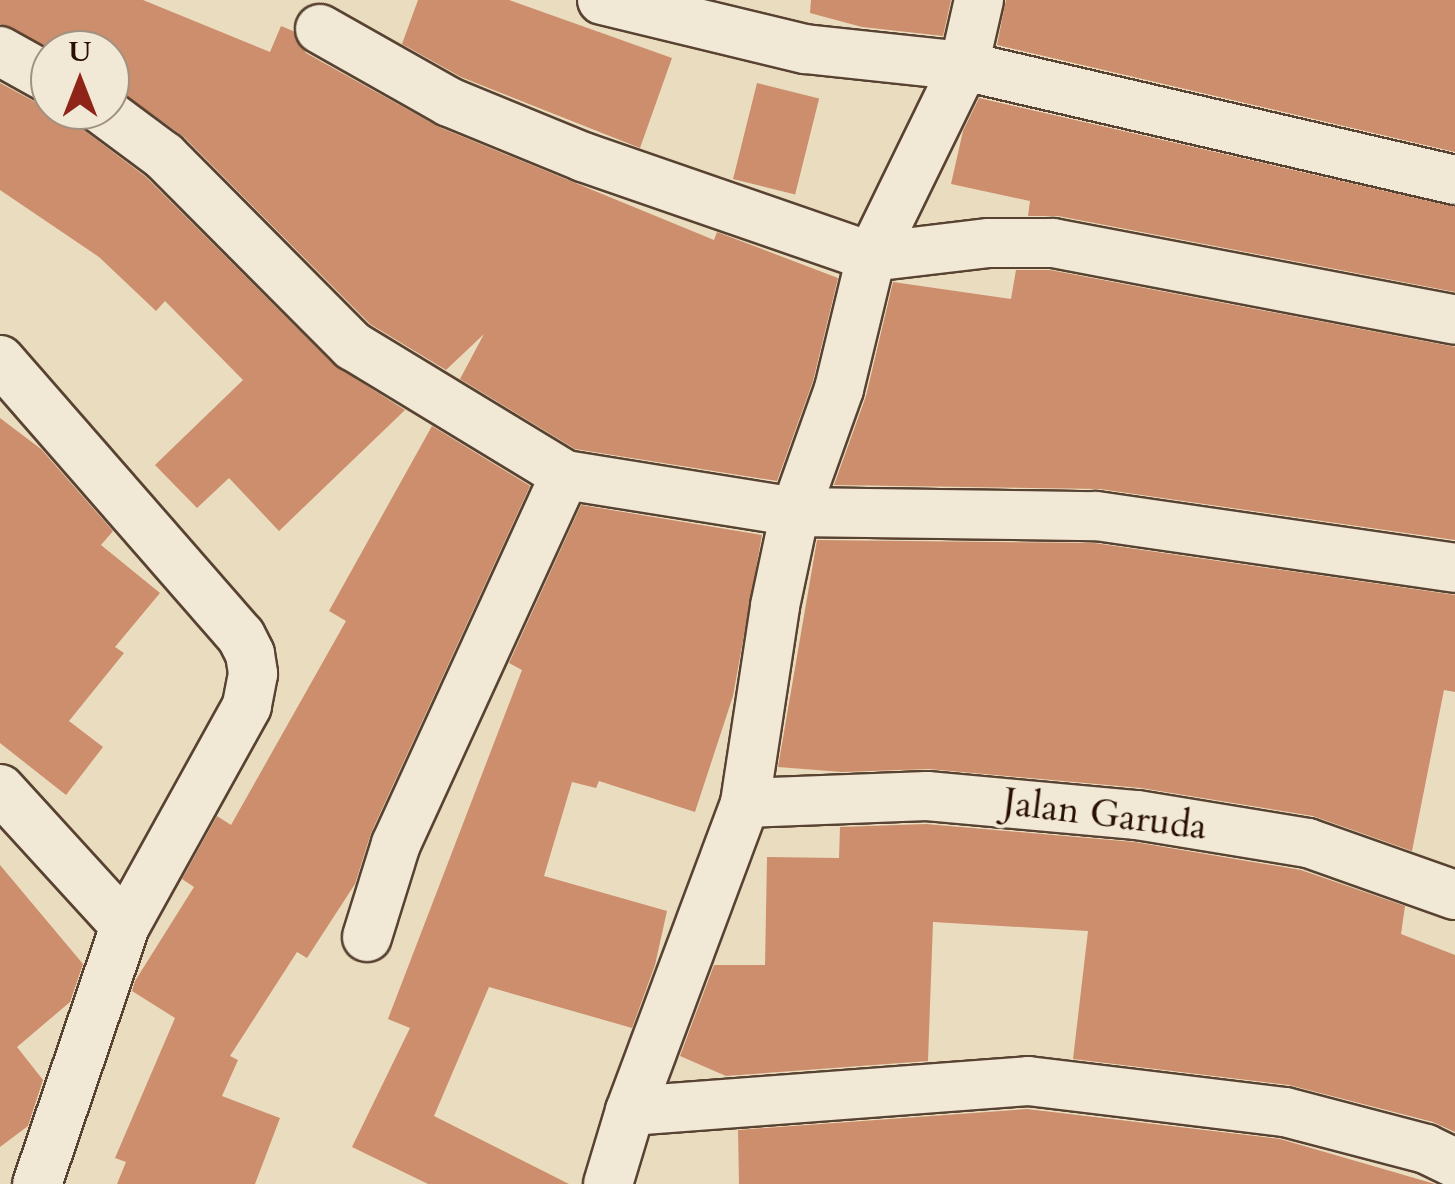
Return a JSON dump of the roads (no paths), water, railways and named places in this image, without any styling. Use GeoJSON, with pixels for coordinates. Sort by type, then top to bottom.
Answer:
{"type":"FeatureCollection","features":[{"type":"Feature","properties":{"kind":"street"},"geometry":{"type":"LineString","coordinates":[[602,0],[805,48],[964,66],[1455,180]]}},
{"type":"Feature","properties":{"kind":"street"},"geometry":{"type":"LineString","coordinates":[[608,1184],[630,1110],[745,803],[775,606],[795,512],[838,390],[871,257],[964,66],[978,0]]}},
{"type":"Feature","properties":{"kind":"street"},"geometry":{"type":"LineString","coordinates":[[320,29],[449,102],[583,157],[871,257],[989,243],[1053,243],[1455,320]]}},
{"type":"Feature","properties":{"kind":"street"},"geometry":{"type":"LineString","coordinates":[[0,51],[30,68]]}},
{"type":"Feature","properties":{"kind":"street"},"geometry":{"type":"LineString","coordinates":[[129,130],[164,156],[353,346],[565,475],[795,512],[1096,516],[1455,568]]}},
{"type":"Feature","properties":{"kind":"street"},"geometry":{"type":"LineString","coordinates":[[0,360],[240,636],[250,654],[253,674],[247,706],[125,926],[36,1184]]}},
{"type":"Feature","properties":{"kind":"street"},"geometry":{"type":"LineString","coordinates":[[367,937],[396,844],[565,475]]}},
{"type":"Feature","properties":{"kind":"street"},"geometry":{"type":"LineString","coordinates":[[0,789],[125,926]]}},
{"type":"Feature","properties":{"kind":"street","name":"Jalan Garuda"},"geometry":{"type":"LineString","coordinates":[[745,803],[927,796],[1137,815],[1308,843],[1455,895]]}},
{"type":"Feature","properties":{"kind":"street"},"geometry":{"type":"LineString","coordinates":[[630,1110],[1028,1081],[1285,1112],[1426,1149],[1455,1163]]}}]}
